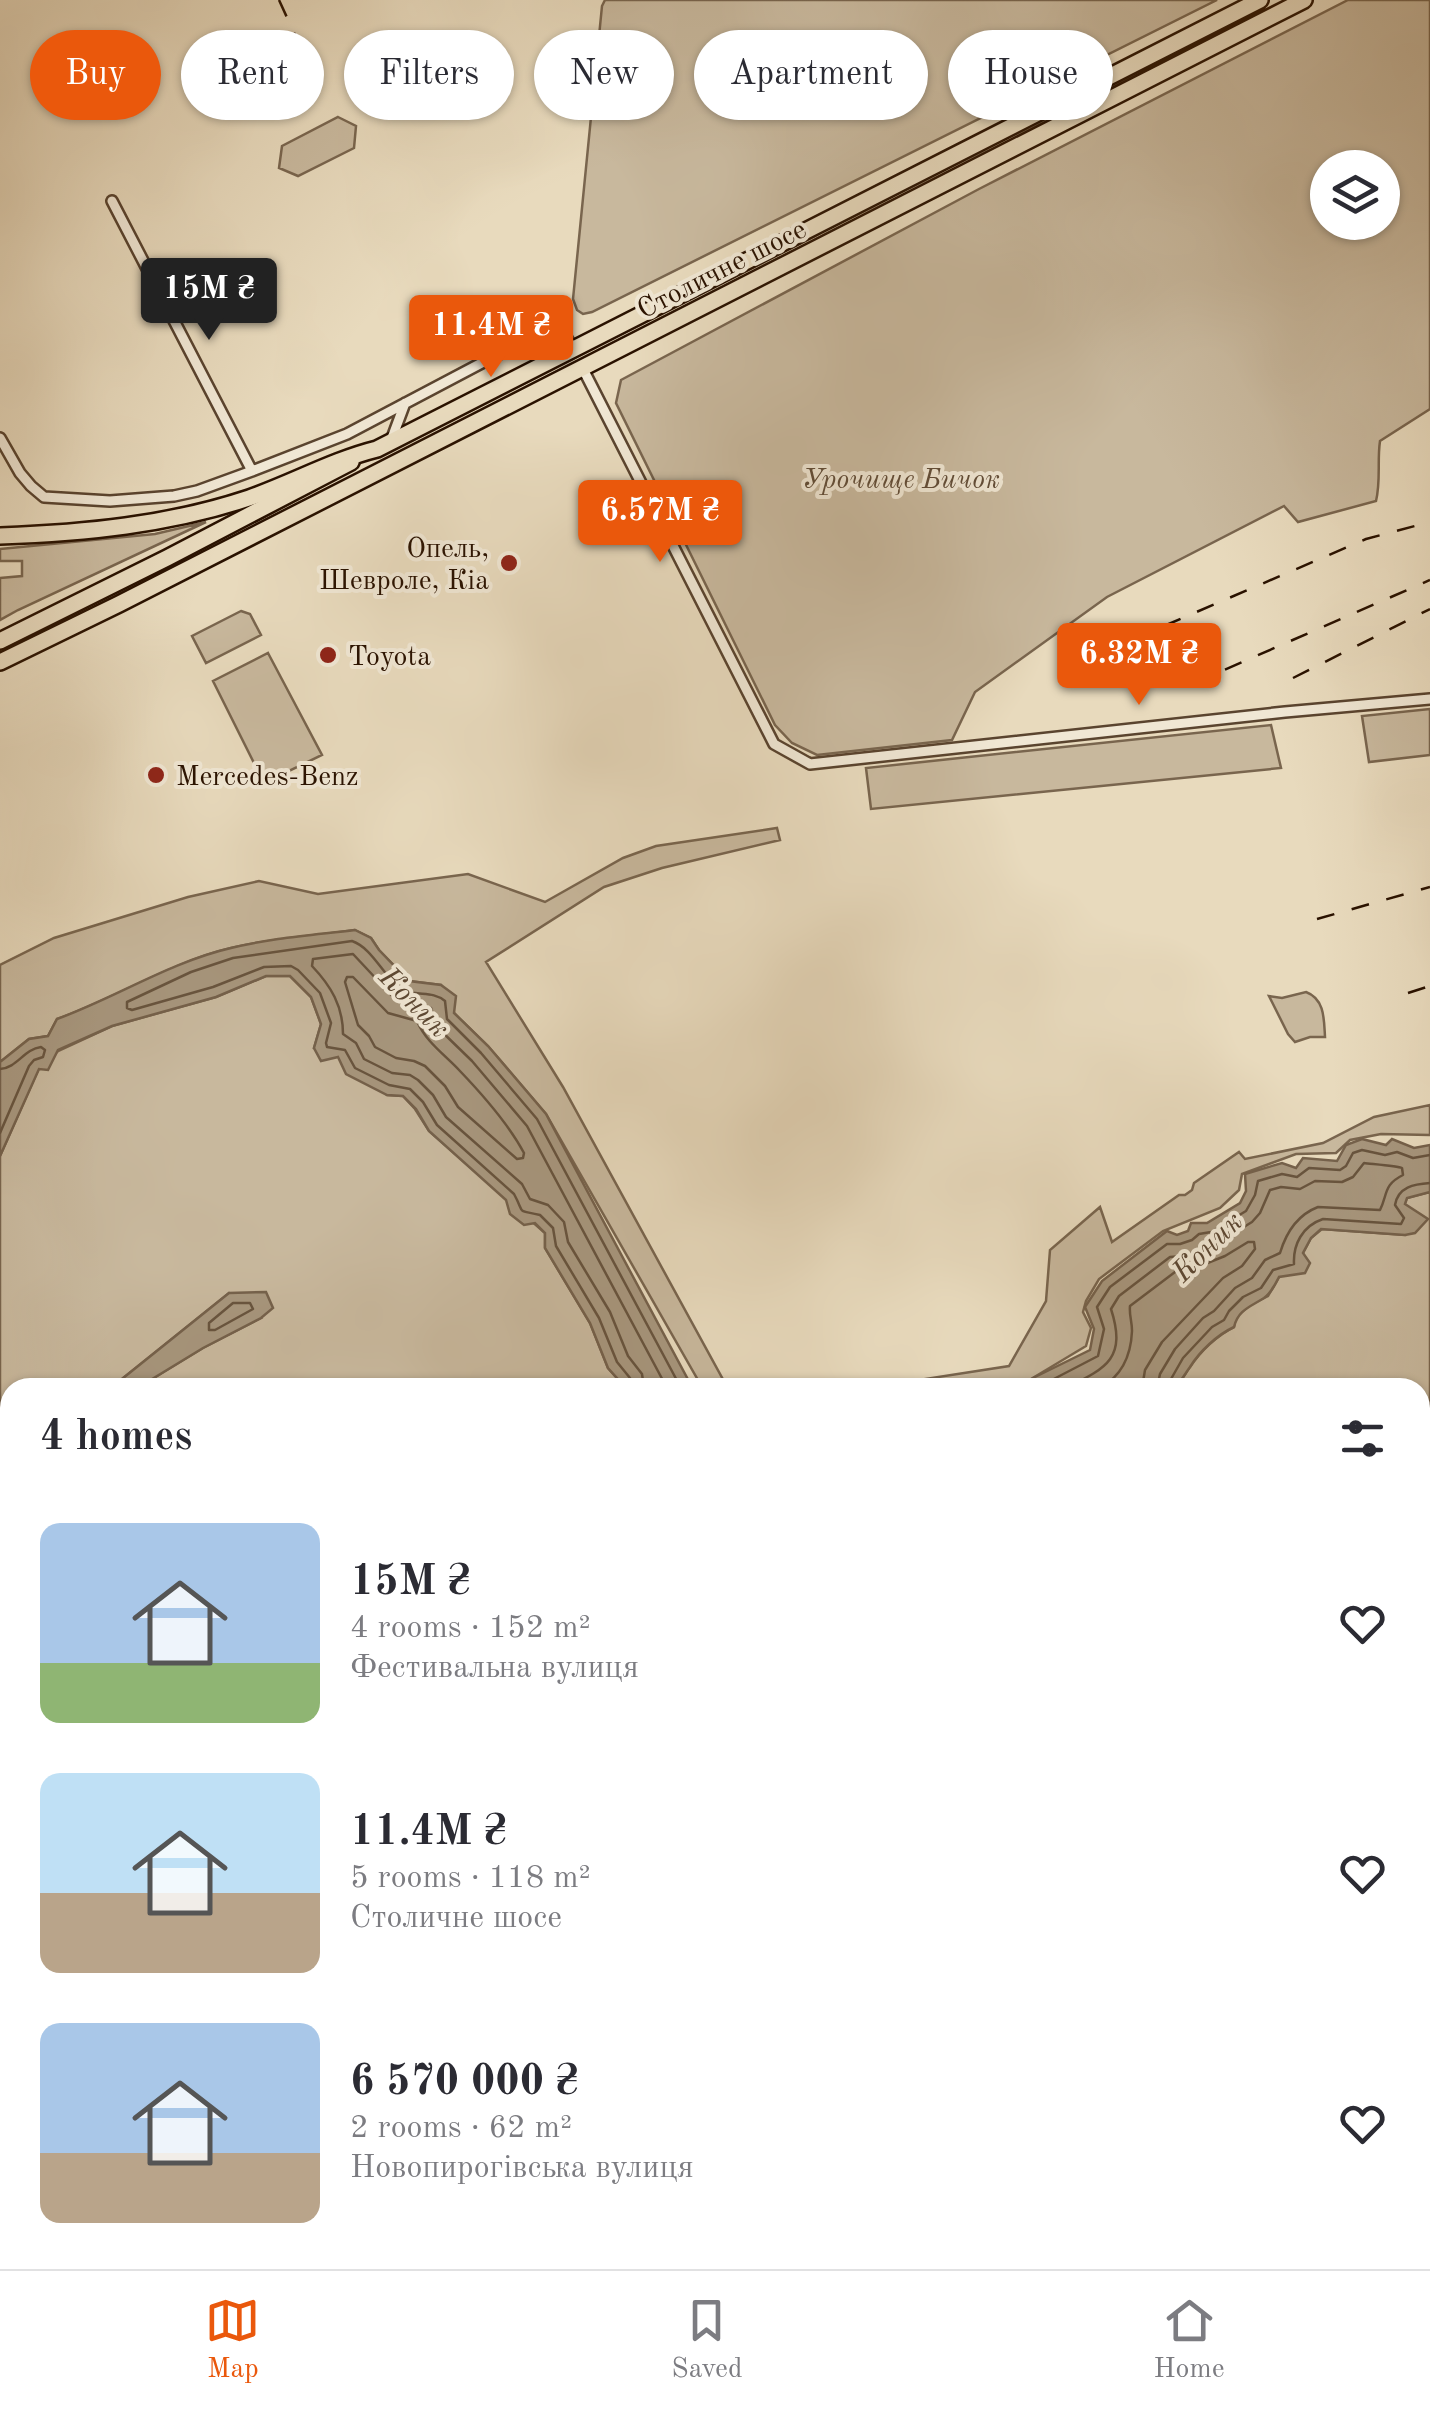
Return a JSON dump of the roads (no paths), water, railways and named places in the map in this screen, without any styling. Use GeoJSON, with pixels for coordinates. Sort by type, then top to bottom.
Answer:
{"type":"FeatureCollection","features":[{"type":"Feature","properties":{"kind":"main road","name":"Столичне шосе"},"geometry":{"type":"LineString","coordinates":[[0,640],[1260,0]]}},
{"type":"Feature","properties":{"kind":"main road","name":"Столичне шосе"},"geometry":{"type":"LineString","coordinates":[[0,662],[1304,0]]}},
{"type":"Feature","properties":{"kind":"main road"},"geometry":{"type":"LineString","coordinates":[[0,536],[81,532],[187,516],[292,483],[343,459],[384,446]]}},
{"type":"Feature","properties":{"kind":"street"},"geometry":{"type":"LineString","coordinates":[[112,200],[252,471]]}},
{"type":"Feature","properties":{"kind":"street"},"geometry":{"type":"LineString","coordinates":[[0,438],[30,486],[44,497],[110,501],[174,496],[197,491],[347,434],[560,326],[573,349]]}},
{"type":"Feature","properties":{"kind":"street"},"geometry":{"type":"LineString","coordinates":[[582,367],[774,744],[810,764],[1430,699]]}},
{"type":"Feature","properties":{"kind":"street"},"geometry":{"type":"LineString","coordinates":[[384,446],[405,403]]}},
{"type":"Feature","properties":{"kind":"water","name":"Коник"},"geometry":{"type":"Polygon","coordinates":[[[355,930],[371,938],[409,981],[441,985],[456,996],[454,1013],[546,1114],[687,1378],[617,1378],[608,1368],[590,1323],[545,1248],[545,1233],[535,1223],[524,1225],[510,1214],[506,1200],[429,1131],[403,1096],[387,1095],[346,1074],[338,1057],[321,1061],[314,1048],[321,1024],[311,997],[290,976],[266,976],[216,997],[112,1026],[58,1050],[48,1070],[39,1069],[0,1156],[0,1062],[29,1039],[48,1036],[57,1019],[208,954],[261,942],[355,930]]]}},
{"type":"Feature","properties":{"kind":"water","name":"Коник"},"geometry":{"type":"Polygon","coordinates":[[[1362,1139],[1386,1145],[1392,1139],[1414,1148],[1430,1145],[1430,1192],[1407,1198],[1405,1204],[1428,1219],[1415,1233],[1321,1229],[1303,1253],[1310,1263],[1305,1273],[1279,1277],[1266,1296],[1238,1317],[1234,1327],[1204,1349],[1182,1378],[1033,1378],[1090,1350],[1094,1329],[1085,1307],[1102,1281],[1167,1231],[1177,1235],[1188,1231],[1191,1223],[1207,1223],[1240,1203],[1246,1191],[1245,1174],[1282,1163],[1296,1168],[1303,1158],[1337,1161],[1346,1145],[1362,1139]]]}},
{"type":"Feature","properties":{"kind":"water"},"geometry":{"type":"Polygon","coordinates":[[[266,1292],[273,1308],[154,1378],[123,1378],[229,1293],[266,1292]]]}},
{"type":"Feature","properties":{"kind":"railway"},"geometry":{"type":"LineString","coordinates":[[279,0],[293,30]]}},
{"type":"Feature","properties":{"kind":"railway"},"geometry":{"type":"LineString","coordinates":[[1164,626],[1366,539],[1430,522]]}},
{"type":"Feature","properties":{"kind":"railway"},"geometry":{"type":"LineString","coordinates":[[1192,684],[1430,580]]}},
{"type":"Feature","properties":{"kind":"railway"},"geometry":{"type":"LineString","coordinates":[[1293,678],[1430,609]]}},
{"type":"Feature","properties":{"kind":"railway"},"geometry":{"type":"LineString","coordinates":[[1317,919],[1430,887]]}},
{"type":"Feature","properties":{"kind":"railway"},"geometry":{"type":"LineString","coordinates":[[1408,993],[1430,986]]}},
{"type":"Feature","properties":{"kind":"place","name":"Опель, Шевроле, Кіа"},"geometry":{"type":"Point","coordinates":[509,563]}},
{"type":"Feature","properties":{"kind":"place","name":"Toyota"},"geometry":{"type":"Point","coordinates":[328,655]}},
{"type":"Feature","properties":{"kind":"place","name":"Mercedes-Benz"},"geometry":{"type":"Point","coordinates":[156,775]}},
{"type":"Feature","properties":{"kind":"park label","name":"Урочище Бичок"},"geometry":{"type":"Point","coordinates":[901,478]}}]}
